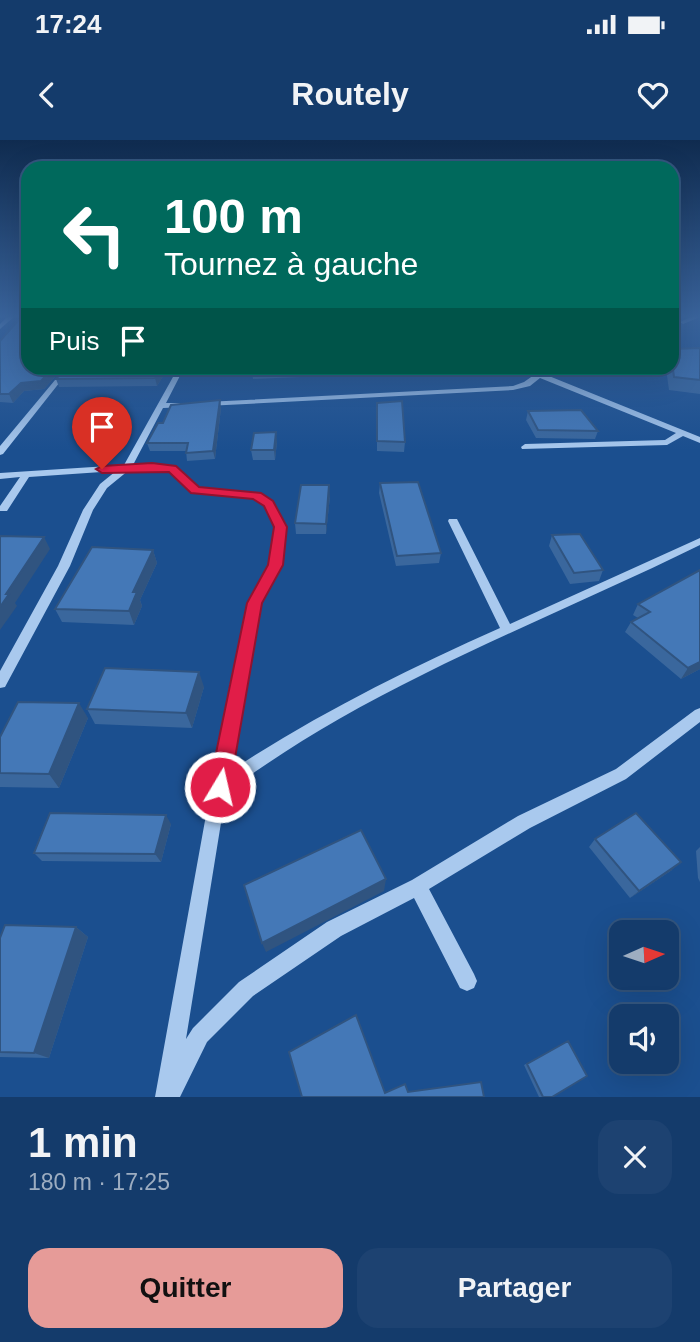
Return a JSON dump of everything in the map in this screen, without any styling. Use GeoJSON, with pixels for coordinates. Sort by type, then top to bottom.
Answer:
{"type":"FeatureCollection","features":[{"type":"Feature","properties":{"kind":"street"},"geometry":{"type":"LineString","coordinates":[[0,452],[62,375]]}},
{"type":"Feature","properties":{"kind":"street"},"geometry":{"type":"LineString","coordinates":[[0,683],[6,657],[64,566],[88,510],[103,486],[127,467],[177,375]]}},
{"type":"Feature","properties":{"kind":"street"},"geometry":{"type":"LineString","coordinates":[[160,406],[513,388],[527,384],[540,375]]}},
{"type":"Feature","properties":{"kind":"street"},"geometry":{"type":"LineString","coordinates":[[543,375],[700,440]]}},
{"type":"Feature","properties":{"kind":"street"},"geometry":{"type":"LineString","coordinates":[[525,447],[667,442],[681,434]]}},
{"type":"Feature","properties":{"kind":"street"},"geometry":{"type":"LineString","coordinates":[[0,476],[127,467],[172,469],[195,490],[257,496],[269,503],[281,527],[275,565],[254,603],[167,1097]]}},
{"type":"Feature","properties":{"kind":"street"},"geometry":{"type":"LineString","coordinates":[[3,509],[26,475]]}},
{"type":"Feature","properties":{"kind":"street"},"geometry":{"type":"LineString","coordinates":[[453,521],[506,628]]}},
{"type":"Feature","properties":{"kind":"street"},"geometry":{"type":"LineString","coordinates":[[220,787],[325,719],[506,628],[638,572],[700,541]]}},
{"type":"Feature","properties":{"kind":"street"},"geometry":{"type":"LineString","coordinates":[[167,1097],[200,1035],[246,989],[334,929],[418,886],[524,822],[621,774],[700,714]]}},
{"type":"Feature","properties":{"kind":"street"},"geometry":{"type":"LineString","coordinates":[[418,886],[467,981]]}},
{"type":"Feature","properties":{"kind":"building"},"geometry":{"type":"Polygon","coordinates":[[[0,361],[21,361],[21,375],[47,375],[41,381],[21,383],[9,394],[0,394],[0,361]]]}},
{"type":"Feature","properties":{"kind":"building"},"geometry":{"type":"Polygon","coordinates":[[[679,361],[700,361],[700,380],[674,377],[679,375],[679,361]]]}},
{"type":"Feature","properties":{"kind":"building"},"geometry":{"type":"Polygon","coordinates":[[[59,375],[157,375],[155,378],[56,379],[59,375]]]}},
{"type":"Feature","properties":{"kind":"building"},"geometry":{"type":"Polygon","coordinates":[[[220,400],[213,451],[186,453],[188,443],[147,443],[158,423],[163,423],[171,405],[220,400]]]}},
{"type":"Feature","properties":{"kind":"building"},"geometry":{"type":"Polygon","coordinates":[[[402,401],[405,442],[377,441],[377,403],[402,401]]]}},
{"type":"Feature","properties":{"kind":"building"},"geometry":{"type":"Polygon","coordinates":[[[581,410],[598,431],[538,430],[528,411],[581,410]]]}},
{"type":"Feature","properties":{"kind":"building"},"geometry":{"type":"Polygon","coordinates":[[[276,432],[274,450],[251,450],[254,433],[276,432]]]}},
{"type":"Feature","properties":{"kind":"building"},"geometry":{"type":"Polygon","coordinates":[[[418,482],[441,553],[397,556],[380,483],[418,482]]]}},
{"type":"Feature","properties":{"kind":"building"},"geometry":{"type":"Polygon","coordinates":[[[301,485],[329,485],[326,524],[295,523],[301,485]]]}},
{"type":"Feature","properties":{"kind":"building"},"geometry":{"type":"Polygon","coordinates":[[[580,534],[603,570],[574,573],[552,535],[580,534]]]}},
{"type":"Feature","properties":{"kind":"building"},"geometry":{"type":"Polygon","coordinates":[[[0,536],[44,537],[0,607],[0,536]]]}},
{"type":"Feature","properties":{"kind":"building"},"geometry":{"type":"Polygon","coordinates":[[[92,547],[153,550],[133,592],[137,592],[129,611],[55,609],[92,547]]]}},
{"type":"Feature","properties":{"kind":"building"},"geometry":{"type":"Polygon","coordinates":[[[700,570],[700,662],[688,668],[631,622],[650,612],[638,604],[700,570]]]}},
{"type":"Feature","properties":{"kind":"building"},"geometry":{"type":"Polygon","coordinates":[[[105,668],[199,672],[186,713],[87,709],[105,668]]]}},
{"type":"Feature","properties":{"kind":"building"},"geometry":{"type":"Polygon","coordinates":[[[18,702],[79,703],[49,774],[0,773],[0,737],[18,702]]]}},
{"type":"Feature","properties":{"kind":"building"},"geometry":{"type":"Polygon","coordinates":[[[50,813],[166,815],[155,854],[34,853],[50,813]]]}},
{"type":"Feature","properties":{"kind":"building"},"geometry":{"type":"Polygon","coordinates":[[[636,813],[681,862],[639,891],[595,839],[636,813]]]}},
{"type":"Feature","properties":{"kind":"building"},"geometry":{"type":"Polygon","coordinates":[[[361,830],[386,879],[262,943],[244,885],[361,830]]]}},
{"type":"Feature","properties":{"kind":"building"},"geometry":{"type":"Polygon","coordinates":[[[5,925],[76,927],[34,1053],[0,1052],[0,938],[5,925]]]}},
{"type":"Feature","properties":{"kind":"building"},"geometry":{"type":"Polygon","coordinates":[[[356,1015],[385,1093],[405,1084],[408,1092],[481,1082],[484,1097],[302,1097],[289,1052],[356,1015]]]}},
{"type":"Feature","properties":{"kind":"building"},"geometry":{"type":"Polygon","coordinates":[[[568,1041],[587,1076],[552,1097],[543,1097],[527,1064],[568,1041]]]}},
{"type":"Feature","properties":{"kind":"route"},"geometry":{"type":"LineString","coordinates":[[102,469],[152,466],[172,469],[195,490],[257,496],[269,503],[281,527],[275,565],[254,603],[236,688],[220,787]]}}]}
